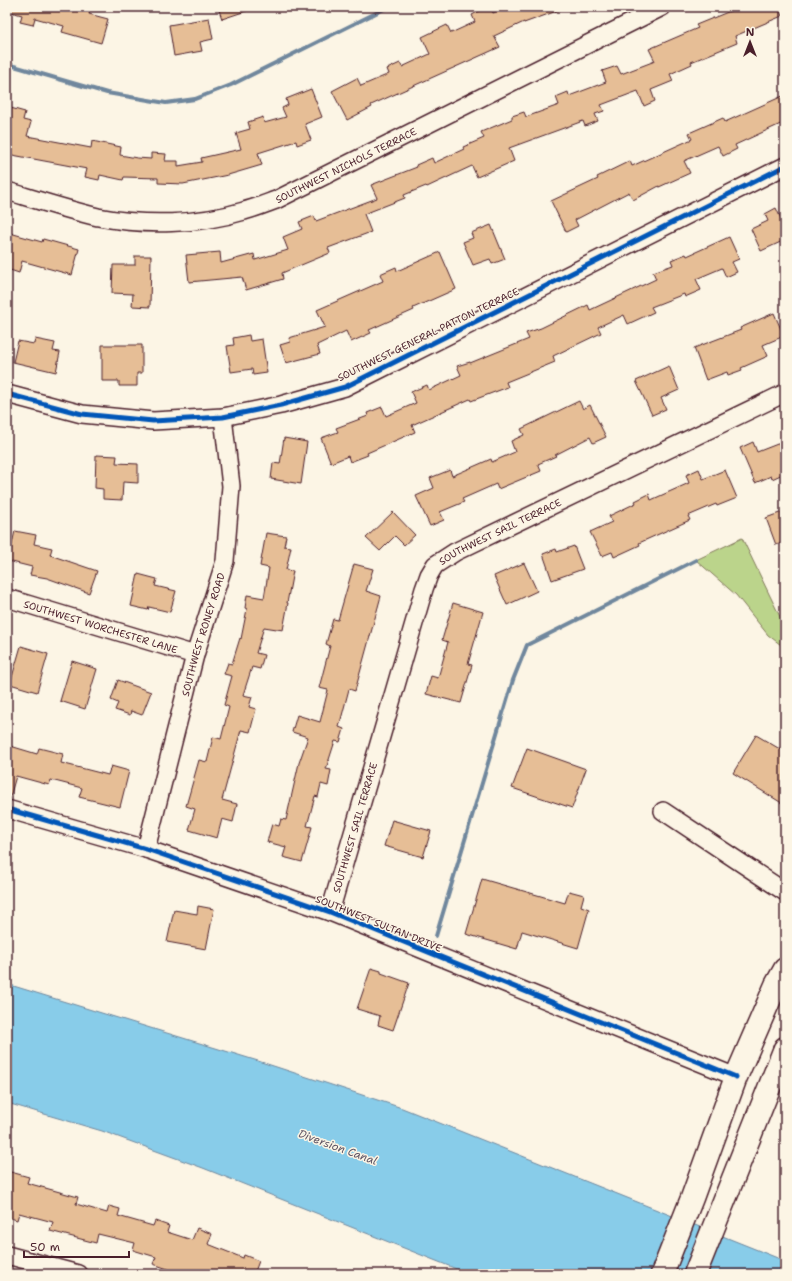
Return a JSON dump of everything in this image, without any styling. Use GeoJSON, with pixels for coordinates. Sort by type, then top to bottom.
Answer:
{"type":"FeatureCollection","features":[{"type":"Feature","properties":{"kind":"main road"},"geometry":{"type":"LineString","coordinates":[[662,1274],[692,1198],[736,1077],[776,985],[785,969]]}},
{"type":"Feature","properties":{"kind":"main road"},"geometry":{"type":"LineString","coordinates":[[695,1274],[785,1048]]}},
{"type":"Feature","properties":{"kind":"street","name":"SOUTHWEST NICHOLS TERRACE"},"geometry":{"type":"LineString","coordinates":[[7,191],[98,217],[146,222],[198,220],[243,212],[276,200],[662,7]]}},
{"type":"Feature","properties":{"kind":"street","name":"SOUTHWEST GENERAL PATTON TERRACE"},"geometry":{"type":"LineString","coordinates":[[7,394],[82,414],[153,421],[223,417],[281,405],[345,386],[785,166]]}},
{"type":"Feature","properties":{"kind":"street","name":"SOUTHWEST SAIL TERRACE"},"geometry":{"type":"LineString","coordinates":[[330,912],[424,589],[429,575],[436,565],[455,552],[785,393]]}},
{"type":"Feature","properties":{"kind":"street","name":"SOUTHWEST RONEY ROAD"},"geometry":{"type":"LineString","coordinates":[[146,849],[195,655],[226,561],[231,486],[223,417]]}},
{"type":"Feature","properties":{"kind":"street","name":"SOUTHWEST WORCHESTER LANE"},"geometry":{"type":"LineString","coordinates":[[7,598],[195,655]]}},
{"type":"Feature","properties":{"kind":"street","name":"SOUTHWEST SULTAN DRIVE"},"geometry":{"type":"LineString","coordinates":[[7,809],[146,849],[330,912],[736,1077]]}},
{"type":"Feature","properties":{"kind":"street"},"geometry":{"type":"LineString","coordinates":[[663,811],[785,892]]}},
{"type":"Feature","properties":{"kind":"street"},"geometry":{"type":"LineString","coordinates":[[7,1255],[78,1274]]}},
{"type":"Feature","properties":{"kind":"green space"},"geometry":{"type":"Polygon","coordinates":[[[742,538],[785,627],[785,648],[768,635],[736,595],[696,560],[742,538]]]}},
{"type":"Feature","properties":{"kind":"water","name":"Diversion Canal"},"geometry":{"type":"Polygon","coordinates":[[[7,984],[258,1061],[402,1108],[785,1261],[785,1274],[469,1274],[203,1168],[102,1131],[7,1103],[7,984]]]}},
{"type":"Feature","properties":{"kind":"building"},"geometry":{"type":"Polygon","coordinates":[[[7,7],[91,7],[89,14],[108,19],[101,43],[62,32],[64,26],[35,18],[33,25],[20,22],[22,15],[7,11],[7,7]]]}},
{"type":"Feature","properties":{"kind":"building"},"geometry":{"type":"Polygon","coordinates":[[[218,7],[252,7],[252,9],[222,19],[218,7]]]}},
{"type":"Feature","properties":{"kind":"building"},"geometry":{"type":"Polygon","coordinates":[[[487,7],[491,7],[493,13],[505,7],[565,8],[524,22],[494,36],[500,47],[371,105],[372,107],[347,120],[332,91],[357,78],[361,86],[389,74],[387,69],[400,63],[402,67],[430,54],[422,37],[447,25],[451,33],[475,22],[472,15],[487,7]]]}},
{"type":"Feature","properties":{"kind":"building"},"geometry":{"type":"Polygon","coordinates":[[[740,7],[778,7],[782,16],[735,36],[737,43],[691,62],[692,64],[670,74],[673,81],[651,90],[655,101],[644,106],[638,91],[601,105],[604,111],[595,114],[598,121],[585,126],[583,121],[509,148],[514,161],[477,177],[472,166],[427,187],[426,186],[404,195],[405,198],[364,214],[371,232],[328,248],[330,253],[282,273],[283,279],[246,290],[242,277],[189,282],[186,255],[220,252],[221,263],[254,254],[255,260],[288,250],[283,237],[302,229],[299,222],[314,216],[316,221],[377,198],[371,185],[417,167],[416,165],[432,158],[434,163],[464,149],[463,147],[484,138],[481,132],[512,119],[512,116],[524,112],[526,117],[559,105],[556,97],[568,92],[569,96],[606,82],[602,71],[617,66],[621,74],[655,61],[649,49],[698,28],[696,25],[740,7]]]}},
{"type":"Feature","properties":{"kind":"building"},"geometry":{"type":"Polygon","coordinates":[[[209,18],[213,39],[200,42],[202,51],[174,56],[169,25],[209,18]]]}},
{"type":"Feature","properties":{"kind":"building"},"geometry":{"type":"Polygon","coordinates":[[[311,89],[322,117],[305,124],[311,140],[297,145],[296,141],[258,153],[262,165],[228,175],[183,184],[158,183],[158,178],[124,177],[123,180],[100,175],[99,180],[85,177],[87,169],[7,154],[10,141],[7,141],[7,107],[25,112],[23,120],[31,122],[27,136],[91,148],[92,141],[121,147],[120,155],[137,158],[151,159],[151,153],[166,154],[165,161],[178,161],[178,166],[202,162],[201,158],[241,149],[236,133],[250,129],[248,122],[263,117],[264,123],[286,117],[282,108],[288,105],[286,99],[311,89]]]}},
{"type":"Feature","properties":{"kind":"building"},"geometry":{"type":"Polygon","coordinates":[[[785,95],[785,122],[735,145],[737,149],[723,156],[718,146],[684,161],[690,173],[659,186],[633,200],[629,192],[575,220],[578,226],[566,232],[551,201],[598,179],[597,177],[630,161],[632,166],[692,139],[689,133],[723,118],[725,122],[785,95]]]}},
{"type":"Feature","properties":{"kind":"building"},"geometry":{"type":"Polygon","coordinates":[[[776,208],[785,227],[785,240],[761,251],[751,229],[768,221],[765,214],[776,208]]]}},
{"type":"Feature","properties":{"kind":"building"},"geometry":{"type":"Polygon","coordinates":[[[491,225],[505,259],[492,264],[490,259],[473,265],[463,242],[473,238],[471,233],[491,225]]]}},
{"type":"Feature","properties":{"kind":"building"},"geometry":{"type":"Polygon","coordinates":[[[10,233],[42,242],[43,239],[79,249],[72,275],[22,261],[19,273],[7,269],[7,245],[10,233]]]}},
{"type":"Feature","properties":{"kind":"building"},"geometry":{"type":"Polygon","coordinates":[[[729,237],[739,259],[732,262],[737,272],[726,277],[722,268],[696,279],[701,290],[685,297],[684,294],[651,307],[654,312],[628,324],[624,315],[598,327],[601,333],[553,356],[555,362],[506,382],[508,387],[471,401],[470,399],[412,425],[415,432],[367,453],[368,455],[350,462],[348,456],[331,463],[321,438],[338,432],[336,428],[368,416],[367,413],[382,407],[386,416],[416,403],[411,392],[427,385],[429,390],[461,375],[457,366],[470,363],[529,339],[526,333],[541,328],[588,305],[590,310],[656,279],[653,272],[673,265],[671,260],[686,254],[687,256],[729,237]]]}},
{"type":"Feature","properties":{"kind":"building"},"geometry":{"type":"Polygon","coordinates":[[[440,252],[456,289],[369,330],[371,333],[351,342],[346,331],[317,345],[320,354],[286,363],[280,345],[290,342],[289,338],[325,327],[317,310],[383,281],[380,274],[396,267],[397,271],[440,252]]]}},
{"type":"Feature","properties":{"kind":"building"},"geometry":{"type":"Polygon","coordinates":[[[135,256],[151,256],[150,307],[132,306],[133,294],[112,293],[113,265],[135,265],[135,256]]]}},
{"type":"Feature","properties":{"kind":"building"},"geometry":{"type":"Polygon","coordinates":[[[774,313],[784,336],[763,345],[768,356],[741,368],[742,370],[728,375],[727,372],[706,380],[694,348],[741,330],[740,328],[774,313]]]}},
{"type":"Feature","properties":{"kind":"building"},"geometry":{"type":"Polygon","coordinates":[[[249,335],[250,341],[262,339],[267,373],[253,375],[252,369],[231,372],[227,346],[234,345],[233,338],[249,335]]]}},
{"type":"Feature","properties":{"kind":"building"},"geometry":{"type":"Polygon","coordinates":[[[35,339],[55,343],[53,351],[60,352],[56,372],[13,362],[18,341],[34,344],[35,339]]]}},
{"type":"Feature","properties":{"kind":"building"},"geometry":{"type":"Polygon","coordinates":[[[102,345],[142,345],[142,373],[137,373],[137,386],[119,386],[119,381],[102,381],[102,345]]]}},
{"type":"Feature","properties":{"kind":"building"},"geometry":{"type":"Polygon","coordinates":[[[669,366],[679,390],[661,398],[666,409],[652,415],[636,381],[669,366]]]}},
{"type":"Feature","properties":{"kind":"building"},"geometry":{"type":"Polygon","coordinates":[[[579,401],[583,409],[590,405],[606,437],[593,443],[590,437],[538,464],[541,471],[498,489],[496,484],[462,499],[464,502],[440,512],[444,520],[430,526],[416,496],[434,488],[430,478],[450,470],[452,476],[491,459],[492,462],[515,452],[511,441],[524,435],[521,429],[579,401]]]}},
{"type":"Feature","properties":{"kind":"building"},"geometry":{"type":"Polygon","coordinates":[[[284,438],[307,442],[301,484],[271,479],[273,463],[280,464],[284,438]]]}},
{"type":"Feature","properties":{"kind":"building"},"geometry":{"type":"Polygon","coordinates":[[[753,442],[757,452],[780,443],[785,454],[785,473],[772,479],[771,476],[755,483],[740,448],[753,442]]]}},
{"type":"Feature","properties":{"kind":"building"},"geometry":{"type":"Polygon","coordinates":[[[96,455],[117,456],[116,463],[138,464],[138,483],[123,482],[122,500],[103,499],[103,489],[95,488],[96,455]]]}},
{"type":"Feature","properties":{"kind":"building"},"geometry":{"type":"Polygon","coordinates":[[[699,469],[703,479],[725,470],[737,498],[717,506],[716,504],[688,516],[690,520],[639,543],[640,545],[614,557],[612,552],[602,556],[590,532],[612,522],[609,516],[636,503],[635,501],[649,494],[651,500],[689,483],[686,475],[699,469]]]}},
{"type":"Feature","properties":{"kind":"building"},"geometry":{"type":"Polygon","coordinates":[[[785,511],[785,542],[776,545],[766,518],[785,511]]]}},
{"type":"Feature","properties":{"kind":"building"},"geometry":{"type":"Polygon","coordinates":[[[393,512],[415,535],[404,545],[395,536],[380,551],[366,538],[393,512]]]}},
{"type":"Feature","properties":{"kind":"building"},"geometry":{"type":"Polygon","coordinates":[[[15,531],[36,535],[34,544],[52,548],[50,555],[97,571],[89,593],[47,578],[30,575],[32,567],[8,561],[15,531]]]}},
{"type":"Feature","properties":{"kind":"building"},"geometry":{"type":"Polygon","coordinates":[[[266,533],[286,536],[284,546],[291,547],[286,570],[293,571],[288,603],[283,630],[264,627],[256,653],[264,655],[260,669],[252,667],[243,695],[252,697],[249,707],[256,709],[250,732],[241,730],[222,800],[237,804],[233,822],[222,819],[217,838],[189,830],[195,809],[186,806],[199,760],[207,762],[213,737],[221,739],[229,707],[224,705],[232,676],[224,674],[228,663],[232,664],[240,638],[241,639],[247,609],[245,608],[247,595],[264,598],[269,568],[260,566],[266,533]]]}},
{"type":"Feature","properties":{"kind":"building"},"geometry":{"type":"Polygon","coordinates":[[[574,546],[583,569],[552,580],[543,554],[556,549],[557,552],[574,546]]]}},
{"type":"Feature","properties":{"kind":"building"},"geometry":{"type":"Polygon","coordinates":[[[524,563],[537,591],[507,605],[494,576],[524,563]]]}},
{"type":"Feature","properties":{"kind":"building"},"geometry":{"type":"Polygon","coordinates":[[[354,564],[373,569],[366,591],[381,596],[355,691],[349,689],[339,727],[344,729],[340,742],[335,741],[326,769],[331,770],[328,786],[321,784],[318,797],[315,796],[307,826],[312,827],[302,862],[283,857],[286,847],[267,842],[272,824],[279,826],[281,819],[286,820],[299,763],[308,737],[292,732],[297,715],[320,722],[328,690],[319,688],[330,646],[326,644],[333,619],[338,620],[354,564]]]}},
{"type":"Feature","properties":{"kind":"building"},"geometry":{"type":"Polygon","coordinates":[[[138,574],[157,579],[155,586],[176,591],[170,612],[149,607],[148,610],[131,606],[138,574]]]}},
{"type":"Feature","properties":{"kind":"building"},"geometry":{"type":"Polygon","coordinates":[[[453,603],[483,612],[468,664],[472,665],[461,703],[426,694],[431,676],[438,678],[448,642],[442,640],[453,603]]]}},
{"type":"Feature","properties":{"kind":"building"},"geometry":{"type":"Polygon","coordinates":[[[21,646],[48,654],[37,692],[10,684],[21,646]]]}},
{"type":"Feature","properties":{"kind":"building"},"geometry":{"type":"Polygon","coordinates":[[[72,661],[97,669],[85,709],[60,701],[72,661]]]}},
{"type":"Feature","properties":{"kind":"building"},"geometry":{"type":"Polygon","coordinates":[[[118,680],[151,692],[142,715],[131,711],[130,715],[115,710],[118,703],[111,700],[118,680]]]}},
{"type":"Feature","properties":{"kind":"building"},"geometry":{"type":"Polygon","coordinates":[[[756,735],[785,752],[785,805],[733,773],[756,735]]]}},
{"type":"Feature","properties":{"kind":"building"},"geometry":{"type":"Polygon","coordinates":[[[7,745],[37,754],[39,748],[63,754],[61,763],[108,775],[111,766],[129,771],[120,807],[79,797],[82,788],[51,780],[49,785],[16,776],[10,797],[7,797],[7,745]]]}},
{"type":"Feature","properties":{"kind":"building"},"geometry":{"type":"Polygon","coordinates":[[[527,748],[586,769],[572,808],[512,788],[527,748]]]}},
{"type":"Feature","properties":{"kind":"building"},"geometry":{"type":"Polygon","coordinates":[[[392,820],[431,831],[423,857],[384,846],[392,820]]]}},
{"type":"Feature","properties":{"kind":"building"},"geometry":{"type":"Polygon","coordinates":[[[482,879],[565,903],[569,891],[584,895],[581,906],[589,909],[578,948],[522,931],[517,949],[466,934],[482,879]]]}},
{"type":"Feature","properties":{"kind":"building"},"geometry":{"type":"Polygon","coordinates":[[[198,906],[214,909],[206,949],[167,942],[174,910],[197,914],[198,906]]]}},
{"type":"Feature","properties":{"kind":"building"},"geometry":{"type":"Polygon","coordinates":[[[371,968],[409,983],[393,1030],[378,1025],[380,1016],[357,1009],[371,968]]]}},
{"type":"Feature","properties":{"kind":"building"},"geometry":{"type":"Polygon","coordinates":[[[7,1171],[29,1177],[27,1183],[78,1197],[76,1204],[107,1213],[109,1206],[120,1209],[118,1216],[153,1226],[155,1221],[169,1226],[167,1232],[192,1240],[197,1228],[212,1234],[208,1244],[243,1258],[244,1255],[259,1261],[254,1274],[183,1274],[153,1264],[156,1257],[133,1250],[135,1243],[98,1234],[96,1243],[50,1231],[53,1222],[19,1213],[17,1220],[7,1217],[7,1171]]]}},
{"type":"Feature","properties":{"kind":"waterway"},"geometry":{"type":"LineString","coordinates":[[7,64],[107,93],[166,103],[195,99],[231,85],[388,7]]}},
{"type":"Feature","properties":{"kind":"waterway"},"geometry":{"type":"LineString","coordinates":[[436,936],[513,680],[527,645],[696,560]]}},
{"type":"Feature","properties":{"kind":"cycle path"},"geometry":{"type":"LineString","coordinates":[[7,394],[82,414],[153,421],[223,417],[281,405],[345,387],[785,166]]}},
{"type":"Feature","properties":{"kind":"cycle path"},"geometry":{"type":"LineString","coordinates":[[7,809],[146,849],[330,912],[736,1077]]}}]}
